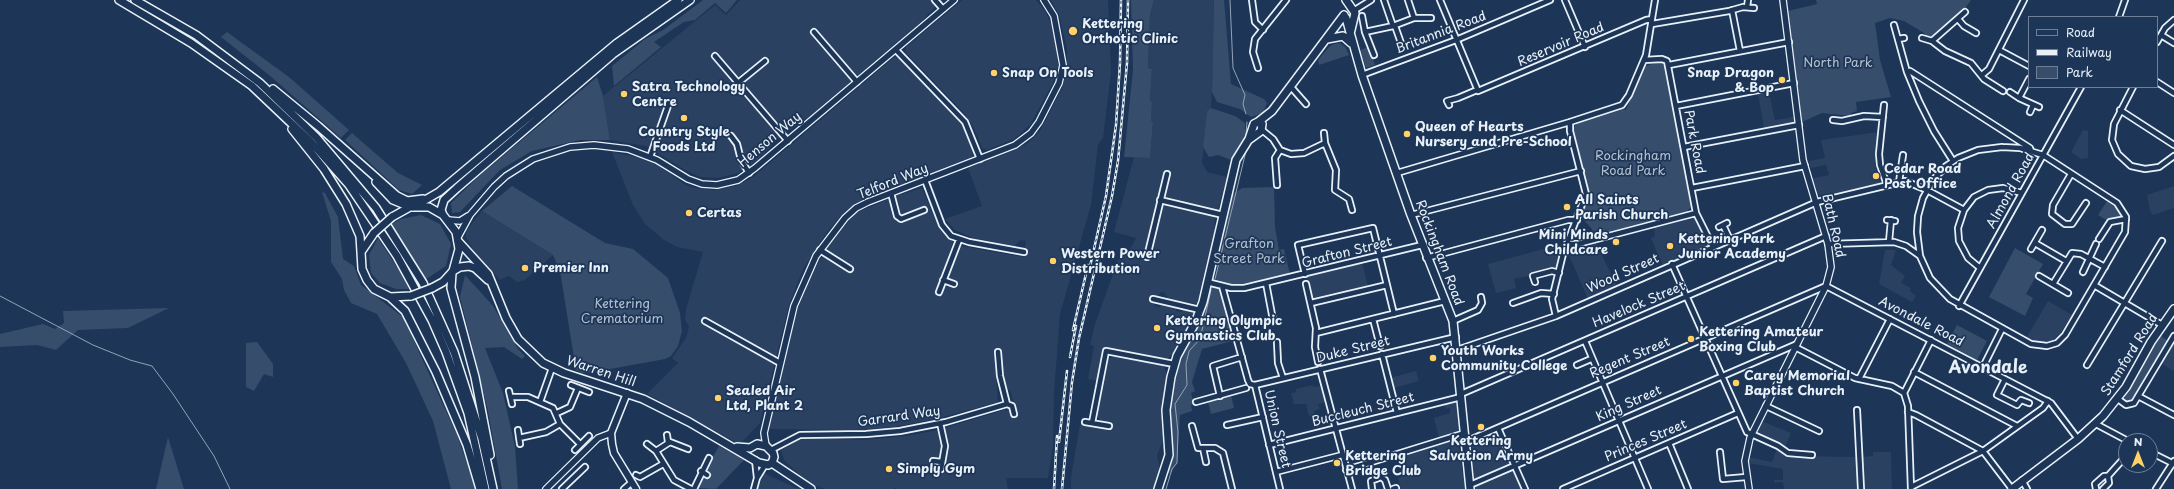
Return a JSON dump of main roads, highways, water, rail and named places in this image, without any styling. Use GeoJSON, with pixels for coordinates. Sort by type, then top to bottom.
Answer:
{"type":"FeatureCollection","features":[{"type":"Feature","properties":{"kind":"main road"},"geometry":{"type":"LineString","coordinates":[[119,0],[160,23],[226,66],[268,100],[320,152],[349,184],[397,256],[432,320],[449,359],[475,440],[485,489]]}},
{"type":"Feature","properties":{"kind":"main road"},"geometry":{"type":"LineString","coordinates":[[135,0],[196,35],[260,82],[276,91],[403,200],[412,201],[429,198]]}},
{"type":"Feature","properties":{"kind":"main road"},"geometry":{"type":"LineString","coordinates":[[362,252],[365,244],[374,233],[392,217],[429,198],[464,172],[617,43],[678,0]]}},
{"type":"Feature","properties":{"kind":"main road"},"geometry":{"type":"LineString","coordinates":[[494,489],[475,377],[451,288],[452,272],[458,254],[458,239],[441,210],[444,200],[613,54],[690,0]]}},
{"type":"Feature","properties":{"kind":"main road","name":"Rockingham Road"},"geometry":{"type":"LineString","coordinates":[[1345,0],[1349,15],[1350,34],[1362,75],[1426,258],[1453,321],[1456,337],[1470,487]]}},
{"type":"Feature","properties":{"kind":"main road"},"geometry":{"type":"LineString","coordinates":[[1158,489],[1168,455],[1166,403],[1174,364],[1200,310],[1239,153],[1327,39],[1349,15]]}},
{"type":"Feature","properties":{"kind":"main road"},"geometry":{"type":"LineString","coordinates":[[1327,39],[1343,36],[1353,45]]}},
{"type":"Feature","properties":{"kind":"main road"},"geometry":{"type":"LineString","coordinates":[[226,66],[279,115],[324,169],[355,223],[360,236],[362,269],[367,280],[374,289],[390,297],[405,311],[436,372],[467,445],[480,489]]}},
{"type":"Feature","properties":{"kind":"main road"},"geometry":{"type":"LineString","coordinates":[[260,82],[316,137],[355,180],[376,208],[411,262],[440,318],[463,378],[482,439],[494,489]]}},
{"type":"Feature","properties":{"kind":"main road"},"geometry":{"type":"LineString","coordinates":[[353,158],[393,200],[412,207],[429,207],[446,217]]}},
{"type":"Feature","properties":{"kind":"main road","name":"Warren Hill"},"geometry":{"type":"LineString","coordinates":[[458,239],[484,268],[506,318],[518,339],[535,357],[552,368],[627,393],[665,409],[753,459],[771,462],[811,489]]}},
{"type":"Feature","properties":{"kind":"main road","name":"Warren Hill"},"geometry":{"type":"LineString","coordinates":[[452,272],[464,266],[475,268],[494,288]]}},
{"type":"Feature","properties":{"kind":"main road"},"geometry":{"type":"LineString","coordinates":[[390,297],[411,296],[432,288],[443,282],[452,272]]}},
{"type":"Feature","properties":{"kind":"main road","name":"Stamford Road"},"geometry":{"type":"LineString","coordinates":[[2012,489],[2096,424],[2118,399],[2162,325],[2174,309]]}},
{"type":"Feature","properties":{"kind":"main road"},"geometry":{"type":"LineString","coordinates":[[627,393],[611,433],[614,453],[636,489]]}},
{"type":"Feature","properties":{"kind":"main road"},"geometry":{"type":"LineString","coordinates":[[753,459],[750,448],[757,444],[768,448],[771,462]]}},
{"type":"Feature","properties":{"kind":"main road","name":"Warren Hill"},"geometry":{"type":"LineString","coordinates":[[732,446],[750,448]]}},
{"type":"Feature","properties":{"kind":"waterway"},"geometry":{"type":"LineString","coordinates":[[1230,0],[1233,68],[1245,95],[1243,104],[1246,114]]}},
{"type":"Feature","properties":{"kind":"waterway"},"geometry":{"type":"LineString","coordinates":[[1246,134],[1247,122]]}},
{"type":"Feature","properties":{"kind":"waterway"},"geometry":{"type":"LineString","coordinates":[[1215,279],[1246,151]]}},
{"type":"Feature","properties":{"kind":"waterway"},"geometry":{"type":"LineString","coordinates":[[1166,489],[1172,469],[1177,463],[1178,432],[1175,404],[1187,385],[1186,364],[1189,351],[1200,339],[1211,290]]}},
{"type":"Feature","properties":{"kind":"waterway"},"geometry":{"type":"LineString","coordinates":[[0,296],[93,345],[130,360],[152,366],[173,394],[214,456],[230,489]]}},
{"type":"Feature","properties":{"kind":"railway"},"geometry":{"type":"LineString","coordinates":[[1089,271],[1106,196],[1116,125],[1120,63],[1121,0]]}},
{"type":"Feature","properties":{"kind":"railway"},"geometry":{"type":"LineString","coordinates":[[1062,489],[1072,382],[1079,338],[1112,196],[1118,161],[1127,63],[1128,0]]}},
{"type":"Feature","properties":{"kind":"railway"},"geometry":{"type":"LineString","coordinates":[[1073,330],[1088,265]]}},
{"type":"Feature","properties":{"kind":"railway"},"geometry":{"type":"LineString","coordinates":[[1070,357],[1076,326]]}},
{"type":"Feature","properties":{"kind":"railway"},"geometry":{"type":"LineString","coordinates":[[1059,442],[1067,371]]}},
{"type":"Feature","properties":{"kind":"railway"},"geometry":{"type":"LineString","coordinates":[[1054,489],[1057,436]]}},
{"type":"Feature","properties":{"kind":"place","name":"Kettering Orthotic Clinic"},"geometry":{"type":"Point","coordinates":[1073,31]}},
{"type":"Feature","properties":{"kind":"place","name":"Snap On Tools"},"geometry":{"type":"Point","coordinates":[994,73]}},
{"type":"Feature","properties":{"kind":"place","name":"Snap Dragon & Bop"},"geometry":{"type":"Point","coordinates":[1782,80]}},
{"type":"Feature","properties":{"kind":"place","name":"Satra Technology Centre"},"geometry":{"type":"Point","coordinates":[624,94]}},
{"type":"Feature","properties":{"kind":"place","name":"Country Style Foods Ltd"},"geometry":{"type":"Point","coordinates":[684,118]}},
{"type":"Feature","properties":{"kind":"place","name":"Queen of Hearts Nursery and Pre-School"},"geometry":{"type":"Point","coordinates":[1407,134]}},
{"type":"Feature","properties":{"kind":"place","name":"Cedar Road Post Office"},"geometry":{"type":"Point","coordinates":[1876,176]}},
{"type":"Feature","properties":{"kind":"place","name":"All Saints Parish Church"},"geometry":{"type":"Point","coordinates":[1567,207]}},
{"type":"Feature","properties":{"kind":"place","name":"Certas"},"geometry":{"type":"Point","coordinates":[689,213]}},
{"type":"Feature","properties":{"kind":"place","name":"Mini Minds Childcare"},"geometry":{"type":"Point","coordinates":[1616,242]}},
{"type":"Feature","properties":{"kind":"place","name":"Kettering Park Junior Academy"},"geometry":{"type":"Point","coordinates":[1670,246]}},
{"type":"Feature","properties":{"kind":"place","name":"Western Power Distribution"},"geometry":{"type":"Point","coordinates":[1053,261]}},
{"type":"Feature","properties":{"kind":"place","name":"Premier Inn"},"geometry":{"type":"Point","coordinates":[525,268]}},
{"type":"Feature","properties":{"kind":"place","name":"Kettering Olympic Gymnastics Club"},"geometry":{"type":"Point","coordinates":[1157,328]}},
{"type":"Feature","properties":{"kind":"place","name":"Kettering Amateur Boxing Club"},"geometry":{"type":"Point","coordinates":[1691,339]}},
{"type":"Feature","properties":{"kind":"place","name":"Youth Works Community College"},"geometry":{"type":"Point","coordinates":[1433,358]}},
{"type":"Feature","properties":{"kind":"place","name":"Carey Memorial Baptist Church"},"geometry":{"type":"Point","coordinates":[1736,383]}},
{"type":"Feature","properties":{"kind":"place","name":"Sealed Air Ltd, Plant 2"},"geometry":{"type":"Point","coordinates":[718,398]}},
{"type":"Feature","properties":{"kind":"place","name":"Kettering Salvation Army"},"geometry":{"type":"Point","coordinates":[1481,427]}},
{"type":"Feature","properties":{"kind":"place","name":"Kettering Bridge Club"},"geometry":{"type":"Point","coordinates":[1337,463]}},
{"type":"Feature","properties":{"kind":"place","name":"Simply Gym"},"geometry":{"type":"Point","coordinates":[889,469]}},
{"type":"Feature","properties":{"kind":"district","name":"Avondale"},"geometry":{"type":"Point","coordinates":[1988,368]}},
{"type":"Feature","properties":{"kind":"park label","name":"North Park"},"geometry":{"type":"Point","coordinates":[1838,63]}},
{"type":"Feature","properties":{"kind":"park label","name":"Rockingham Road Park"},"geometry":{"type":"Point","coordinates":[1633,164]}},
{"type":"Feature","properties":{"kind":"park label","name":"Grafton Street Park"},"geometry":{"type":"Point","coordinates":[1249,252]}},
{"type":"Feature","properties":{"kind":"park label","name":"Kettering Crematorium"},"geometry":{"type":"Point","coordinates":[622,312]}}]}
